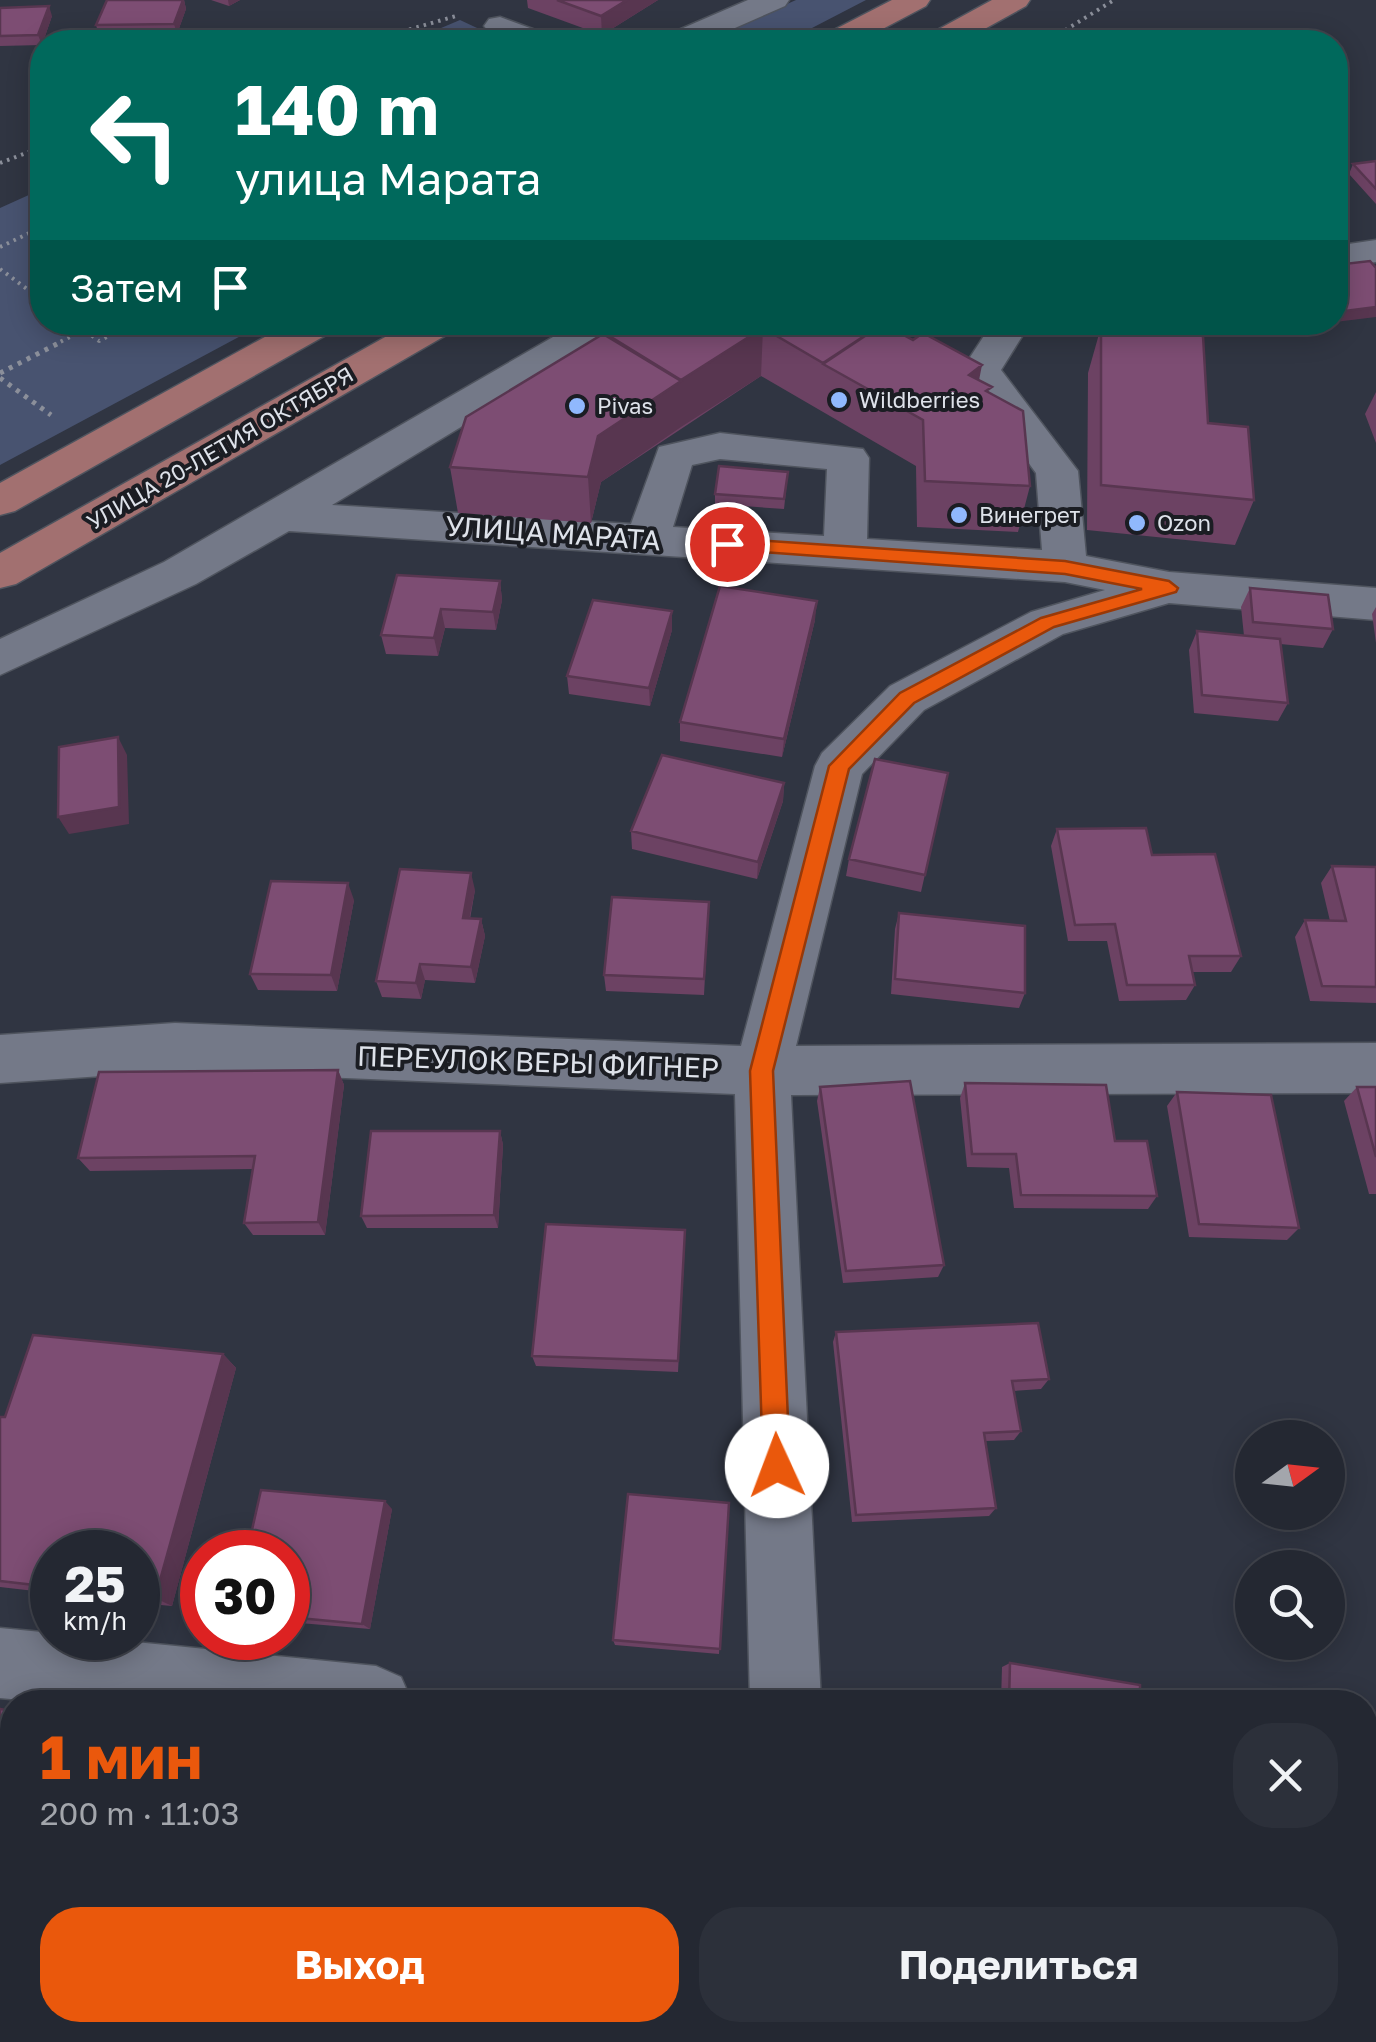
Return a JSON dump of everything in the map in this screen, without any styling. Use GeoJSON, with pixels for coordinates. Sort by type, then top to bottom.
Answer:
{"type":"FeatureCollection","features":[{"type":"Feature","properties":{"kind":"main road"},"geometry":{"type":"LineString","coordinates":[[858,30],[915,0]]}},
{"type":"Feature","properties":{"kind":"main road"},"geometry":{"type":"LineString","coordinates":[[961,30],[1015,0]]}},
{"type":"Feature","properties":{"kind":"main road"},"geometry":{"type":"LineString","coordinates":[[0,502],[299,335]]}},
{"type":"Feature","properties":{"kind":"main road","name":"УЛИЦА 20-ЛЕТИЯ ОКТЯБРЯ"},"geometry":{"type":"LineString","coordinates":[[0,574],[418,335]]}},
{"type":"Feature","properties":{"kind":"street"},"geometry":{"type":"LineString","coordinates":[[705,30],[774,0]]}},
{"type":"Feature","properties":{"kind":"street"},"geometry":{"type":"LineString","coordinates":[[500,26],[510,30]]}},
{"type":"Feature","properties":{"kind":"street"},"geometry":{"type":"LineString","coordinates":[[1348,254],[1376,251]]}},
{"type":"Feature","properties":{"kind":"street"},"geometry":{"type":"LineString","coordinates":[[0,658],[180,573],[585,335]]}},
{"type":"Feature","properties":{"kind":"street"},"geometry":{"type":"LineString","coordinates":[[997,335],[965,364],[1057,471],[1065,567]]}},
{"type":"Feature","properties":{"kind":"street"},"geometry":{"type":"LineString","coordinates":[[648,540],[674,456],[720,446],[848,458],[845,552]]}},
{"type":"Feature","properties":{"kind":"street","name":"УЛИЦА МАРАТА"},"geometry":{"type":"LineString","coordinates":[[282,516],[1065,567],[1169,588],[1376,604]]}},
{"type":"Feature","properties":{"kind":"street"},"geometry":{"type":"LineString","coordinates":[[786,1690],[762,1071],[839,766],[907,698],[1047,622],[1169,588]]}},
{"type":"Feature","properties":{"kind":"street","name":"ПЕРЕУЛОК ВЕРЫ ФИГНЕР"},"geometry":{"type":"LineString","coordinates":[[0,1060],[176,1047],[762,1071],[1376,1068]]}},
{"type":"Feature","properties":{"kind":"street"},"geometry":{"type":"LineString","coordinates":[[0,1663],[260,1690]]}},
{"type":"Feature","properties":{"kind":"path"},"geometry":{"type":"LineString","coordinates":[[1065,30],[1114,0]]}},
{"type":"Feature","properties":{"kind":"path"},"geometry":{"type":"LineString","coordinates":[[406,30],[466,12],[500,26]]}},
{"type":"Feature","properties":{"kind":"path"},"geometry":{"type":"LineString","coordinates":[[0,162],[30,151]]}},
{"type":"Feature","properties":{"kind":"path"},"geometry":{"type":"LineString","coordinates":[[0,248],[30,234]]}},
{"type":"Feature","properties":{"kind":"path"},"geometry":{"type":"LineString","coordinates":[[0,268],[30,291]]}},
{"type":"Feature","properties":{"kind":"path"},"geometry":{"type":"LineString","coordinates":[[65,425],[0,375],[75,335]]}},
{"type":"Feature","properties":{"kind":"shaded area"},"geometry":{"type":"Polygon","coordinates":[[[796,0],[866,0],[808,30],[730,30],[796,0]]]}},
{"type":"Feature","properties":{"kind":"shaded area"},"geometry":{"type":"Polygon","coordinates":[[[460,20],[481,30],[436,30],[460,20]]]}},
{"type":"Feature","properties":{"kind":"shaded area"},"geometry":{"type":"Polygon","coordinates":[[[30,194],[30,335],[243,335],[0,465],[0,208],[30,194]]]}},
{"type":"Feature","properties":{"kind":"building"},"geometry":{"type":"Polygon","coordinates":[[[107,0],[183,0],[174,24],[96,25],[107,0]]]}},
{"type":"Feature","properties":{"kind":"building"},"geometry":{"type":"Polygon","coordinates":[[[557,0],[627,0],[601,16],[557,0]]]}},
{"type":"Feature","properties":{"kind":"building"},"geometry":{"type":"Polygon","coordinates":[[[49,6],[40,30],[30,30],[30,35],[0,36],[0,8],[49,6]]]}},
{"type":"Feature","properties":{"kind":"building"},"geometry":{"type":"Polygon","coordinates":[[[1376,161],[1376,189],[1353,164],[1376,161]]]}},
{"type":"Feature","properties":{"kind":"building"},"geometry":{"type":"Polygon","coordinates":[[[1370,261],[1376,268],[1376,307],[1348,311],[1348,264],[1370,261]]]}},
{"type":"Feature","properties":{"kind":"building"},"geometry":{"type":"Polygon","coordinates":[[[601,335],[681,381],[598,436],[588,477],[450,467],[466,417],[601,335]]]}},
{"type":"Feature","properties":{"kind":"building"},"geometry":{"type":"Polygon","coordinates":[[[608,335],[752,335],[681,380],[608,335]]]}},
{"type":"Feature","properties":{"kind":"building"},"geometry":{"type":"Polygon","coordinates":[[[775,335],[866,335],[823,363],[775,335]]]}},
{"type":"Feature","properties":{"kind":"building"},"geometry":{"type":"Polygon","coordinates":[[[866,335],[904,335],[913,340],[927,335],[982,365],[969,375],[992,387],[986,391],[1023,411],[1030,486],[925,481],[923,420],[823,364],[866,335]]]}},
{"type":"Feature","properties":{"kind":"building"},"geometry":{"type":"Polygon","coordinates":[[[1101,335],[1203,336],[1208,423],[1248,427],[1254,500],[1101,485],[1101,335]]]}},
{"type":"Feature","properties":{"kind":"building"},"geometry":{"type":"Polygon","coordinates":[[[719,466],[788,472],[784,499],[715,494],[719,466]]]}},
{"type":"Feature","properties":{"kind":"building"},"geometry":{"type":"Polygon","coordinates":[[[397,575],[500,581],[493,612],[441,609],[434,638],[381,635],[397,575]]]}},
{"type":"Feature","properties":{"kind":"building"},"geometry":{"type":"Polygon","coordinates":[[[720,586],[817,601],[784,739],[680,722],[720,586]]]}},
{"type":"Feature","properties":{"kind":"building"},"geometry":{"type":"Polygon","coordinates":[[[1250,588],[1328,595],[1333,629],[1253,622],[1250,588]]]}},
{"type":"Feature","properties":{"kind":"building"},"geometry":{"type":"Polygon","coordinates":[[[593,600],[672,611],[649,688],[567,676],[593,600]]]}},
{"type":"Feature","properties":{"kind":"building"},"geometry":{"type":"Polygon","coordinates":[[[1197,631],[1280,639],[1288,703],[1202,695],[1197,631]]]}},
{"type":"Feature","properties":{"kind":"building"},"geometry":{"type":"Polygon","coordinates":[[[118,737],[119,807],[58,817],[59,747],[118,737]]]}},
{"type":"Feature","properties":{"kind":"building"},"geometry":{"type":"Polygon","coordinates":[[[662,755],[784,783],[758,862],[631,831],[662,755]]]}},
{"type":"Feature","properties":{"kind":"building"},"geometry":{"type":"Polygon","coordinates":[[[875,759],[948,773],[925,875],[849,859],[875,759]]]}},
{"type":"Feature","properties":{"kind":"building"},"geometry":{"type":"Polygon","coordinates":[[[1146,828],[1152,855],[1215,854],[1241,956],[1189,956],[1195,985],[1127,985],[1115,924],[1075,925],[1057,829],[1146,828]]]}},
{"type":"Feature","properties":{"kind":"building"},"geometry":{"type":"Polygon","coordinates":[[[1332,866],[1376,867],[1376,987],[1322,986],[1305,920],[1346,921],[1332,866]]]}},
{"type":"Feature","properties":{"kind":"building"},"geometry":{"type":"Polygon","coordinates":[[[400,869],[471,873],[463,918],[481,919],[471,967],[420,964],[416,983],[376,981],[400,869]]]}},
{"type":"Feature","properties":{"kind":"building"},"geometry":{"type":"Polygon","coordinates":[[[271,881],[348,883],[331,975],[250,974],[271,881]]]}},
{"type":"Feature","properties":{"kind":"building"},"geometry":{"type":"Polygon","coordinates":[[[612,897],[709,902],[704,979],[604,975],[612,897]]]}},
{"type":"Feature","properties":{"kind":"building"},"geometry":{"type":"Polygon","coordinates":[[[899,913],[1025,926],[1025,993],[895,979],[899,913]]]}},
{"type":"Feature","properties":{"kind":"building"},"geometry":{"type":"Polygon","coordinates":[[[338,1070],[318,1222],[244,1223],[255,1156],[78,1158],[99,1072],[338,1070]]]}},
{"type":"Feature","properties":{"kind":"building"},"geometry":{"type":"Polygon","coordinates":[[[910,1081],[944,1265],[846,1271],[820,1087],[910,1081]]]}},
{"type":"Feature","properties":{"kind":"building"},"geometry":{"type":"Polygon","coordinates":[[[965,1083],[1106,1085],[1115,1141],[1147,1141],[1157,1196],[1021,1195],[1016,1154],[972,1154],[965,1083]]]}},
{"type":"Feature","properties":{"kind":"building"},"geometry":{"type":"Polygon","coordinates":[[[1357,1087],[1376,1087],[1376,1157],[1357,1087]]]}},
{"type":"Feature","properties":{"kind":"building"},"geometry":{"type":"Polygon","coordinates":[[[1177,1092],[1271,1095],[1299,1228],[1199,1224],[1177,1092]]]}},
{"type":"Feature","properties":{"kind":"building"},"geometry":{"type":"Polygon","coordinates":[[[371,1131],[500,1131],[494,1215],[361,1216],[371,1131]]]}},
{"type":"Feature","properties":{"kind":"building"},"geometry":{"type":"Polygon","coordinates":[[[546,1224],[685,1230],[678,1361],[532,1356],[546,1224]]]}},
{"type":"Feature","properties":{"kind":"building"},"geometry":{"type":"Polygon","coordinates":[[[1038,1323],[1049,1379],[1012,1381],[1021,1431],[984,1433],[996,1508],[856,1515],[836,1332],[1038,1323]]]}},
{"type":"Feature","properties":{"kind":"building"},"geometry":{"type":"Polygon","coordinates":[[[33,1335],[223,1354],[160,1580],[160,1530],[30,1530],[30,1584],[0,1581],[0,1417],[5,1417],[33,1335]]]}},
{"type":"Feature","properties":{"kind":"building"},"geometry":{"type":"Polygon","coordinates":[[[261,1490],[385,1501],[362,1624],[310,1619],[310,1530],[252,1530],[261,1490]]]}},
{"type":"Feature","properties":{"kind":"building"},"geometry":{"type":"Polygon","coordinates":[[[628,1494],[729,1503],[720,1649],[613,1640],[628,1494]]]}},
{"type":"Feature","properties":{"kind":"building"},"geometry":{"type":"Polygon","coordinates":[[[1010,1663],[1140,1685],[1140,1690],[1009,1690],[1010,1663]]]}},
{"type":"Feature","properties":{"kind":"place","name":"Wildberries"},"geometry":{"type":"Point","coordinates":[839,400]}},
{"type":"Feature","properties":{"kind":"place","name":"Pivas"},"geometry":{"type":"Point","coordinates":[577,406]}},
{"type":"Feature","properties":{"kind":"place","name":"Винегрет"},"geometry":{"type":"Point","coordinates":[959,515]}},
{"type":"Feature","properties":{"kind":"place","name":"Ozon"},"geometry":{"type":"Point","coordinates":[1137,523]}},
{"type":"Feature","properties":{"kind":"route"},"geometry":{"type":"LineString","coordinates":[[727,544],[1065,567],[1169,588],[1047,622],[907,698],[839,766],[762,1071],[777,1466]]}}]}
